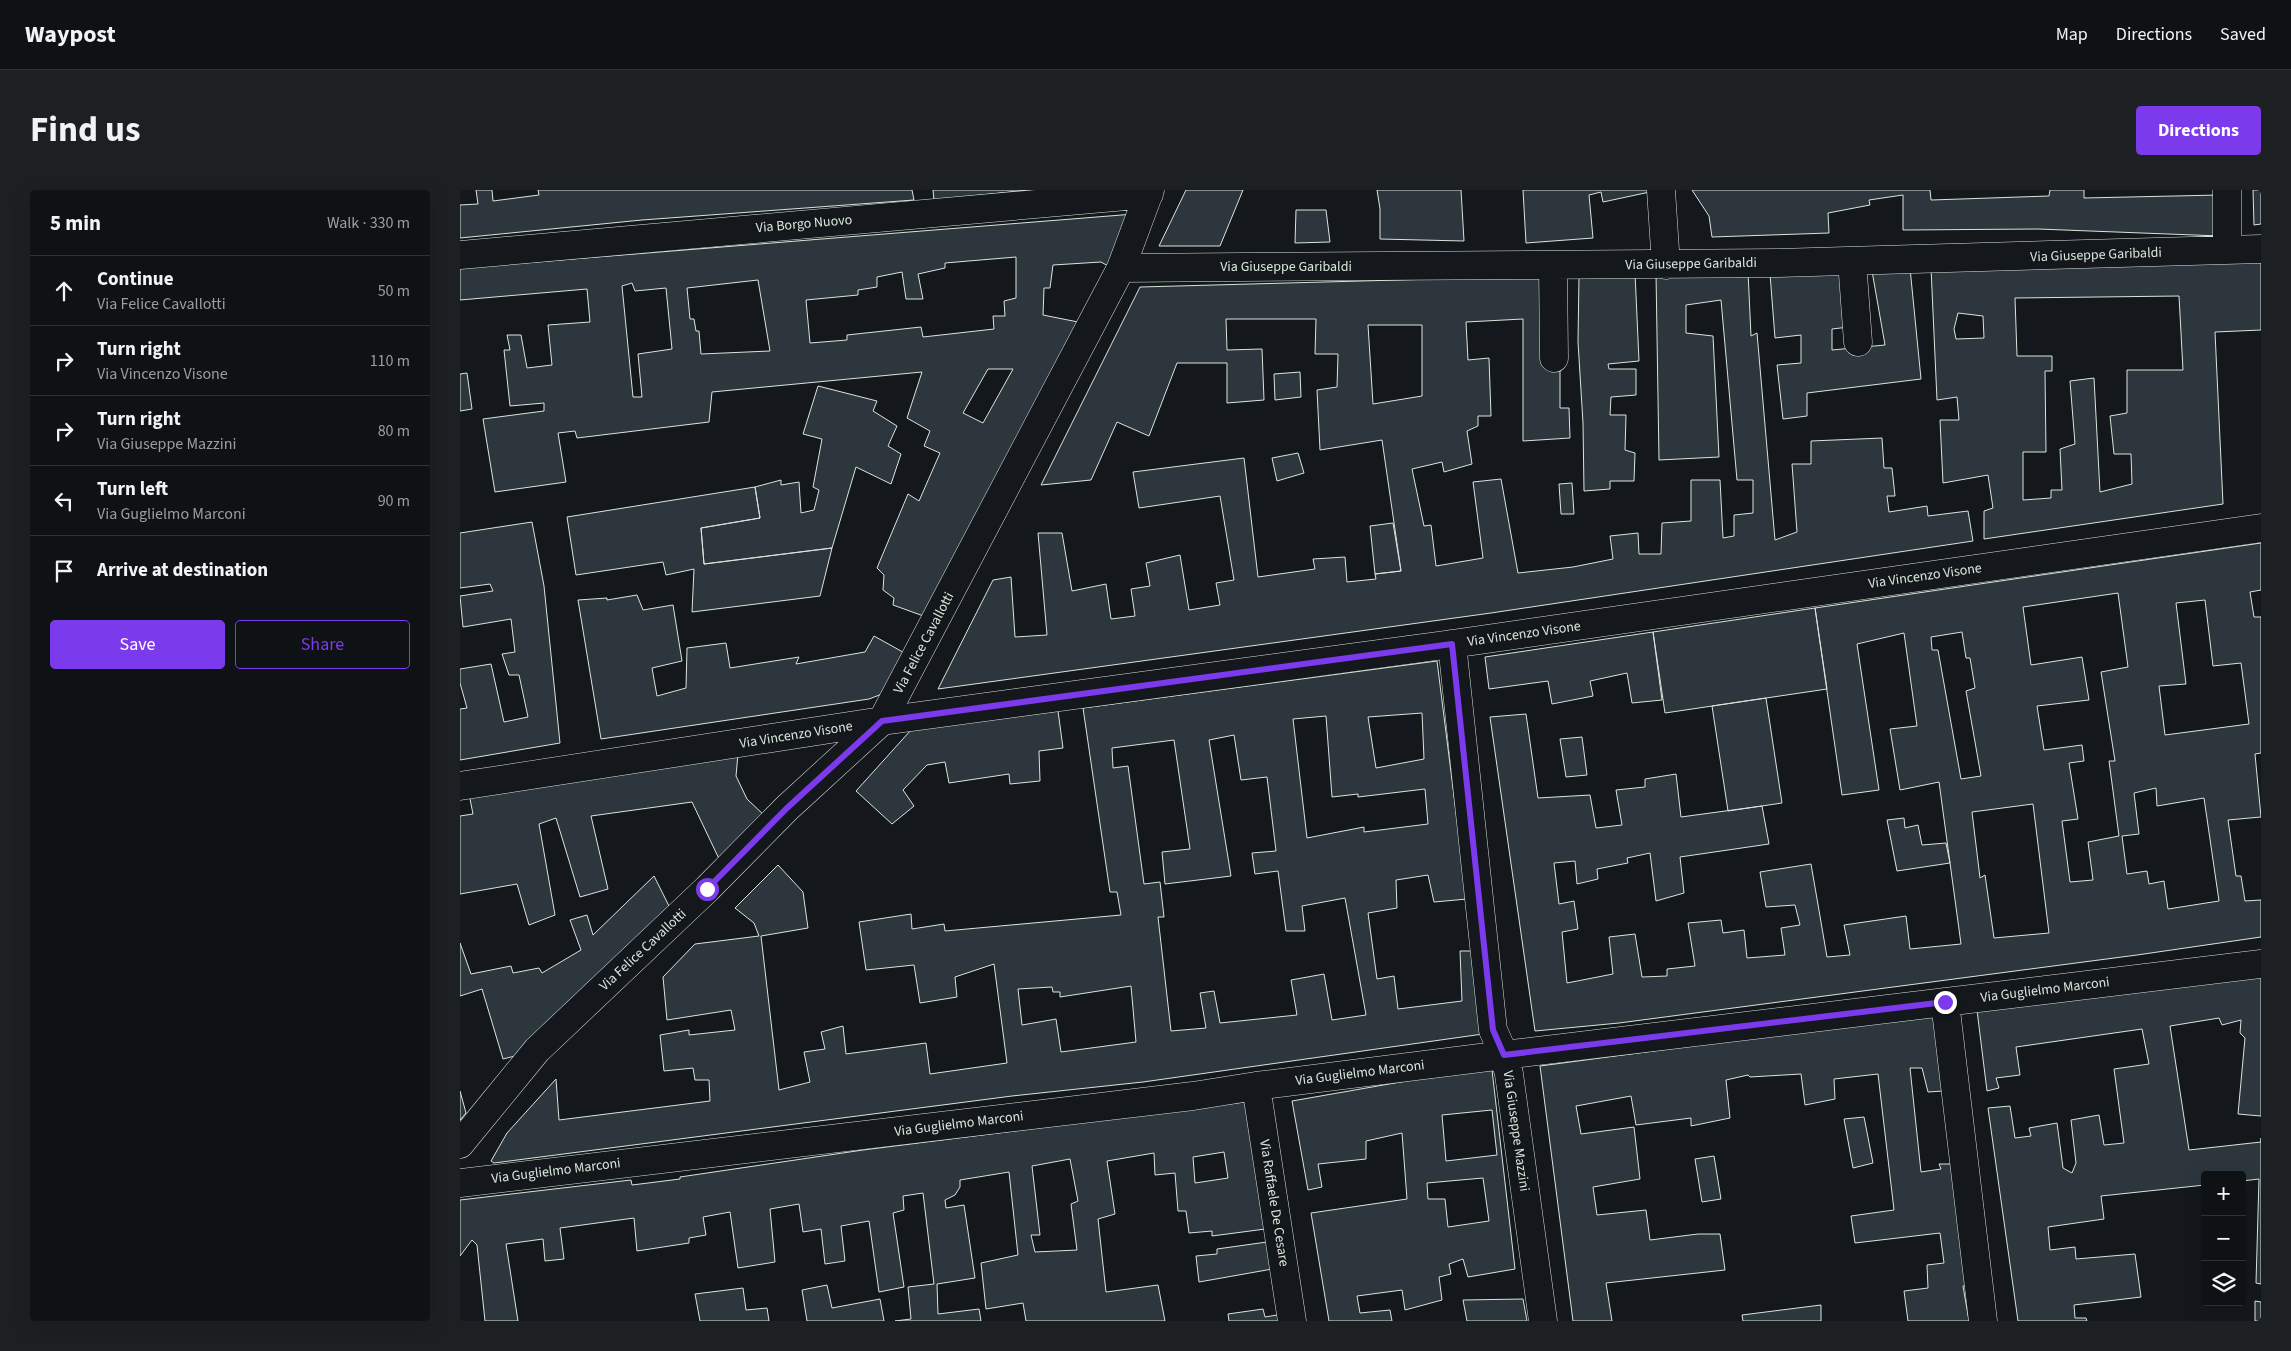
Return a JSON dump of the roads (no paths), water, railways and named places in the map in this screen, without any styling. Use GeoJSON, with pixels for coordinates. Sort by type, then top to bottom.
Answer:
{"type":"FeatureCollection","features":[{"type":"Feature","properties":{"kind":"street"},"geometry":{"type":"LineString","coordinates":[[1661,190],[1666,265]]}},
{"type":"Feature","properties":{"kind":"street"},"geometry":{"type":"LineString","coordinates":[[2227,190],[2227,250]]}},
{"type":"Feature","properties":{"kind":"street","name":"Via Borgo Nuovo"},"geometry":{"type":"LineString","coordinates":[[460,255],[1150,192]]}},
{"type":"Feature","properties":{"kind":"street","name":"Via Felice Cavallotti"},"geometry":{"type":"LineString","coordinates":[[460,1144],[537,1050],[707,889],[787,808],[882,721],[1013,476],[1121,268],[1150,192]]}},
{"type":"Feature","properties":{"kind":"street","name":"Via Giuseppe Garibaldi"},"geometry":{"type":"LineString","coordinates":[[1121,268],[1666,265],[2261,249]]}},
{"type":"Feature","properties":{"kind":"street"},"geometry":{"type":"LineString","coordinates":[[1852,261],[1858,342]]}},
{"type":"Feature","properties":{"kind":"street"},"geometry":{"type":"LineString","coordinates":[[1553,265],[1554,358]]}},
{"type":"Feature","properties":{"kind":"street","name":"Via Vincenzo Visone"},"geometry":{"type":"LineString","coordinates":[[460,786],[882,721],[1452,644],[2261,528]]}},
{"type":"Feature","properties":{"kind":"street","name":"Via Giuseppe Mazzini"},"geometry":{"type":"LineString","coordinates":[[1452,644],[1493,1030],[1504,1055],[1509,1074],[1543,1321]]}},
{"type":"Feature","properties":{"kind":"street","name":"Via Guglielmo Marconi"},"geometry":{"type":"LineString","coordinates":[[460,1182],[1193,1096],[1256,1086],[1504,1055],[2261,964]]}},
{"type":"Feature","properties":{"kind":"street"},"geometry":{"type":"LineString","coordinates":[[1945,1002],[1983,1321]]}},
{"type":"Feature","properties":{"kind":"street","name":"Via Raffaele De Cesare"},"geometry":{"type":"LineString","coordinates":[[1256,1086],[1292,1321]]}}]}
